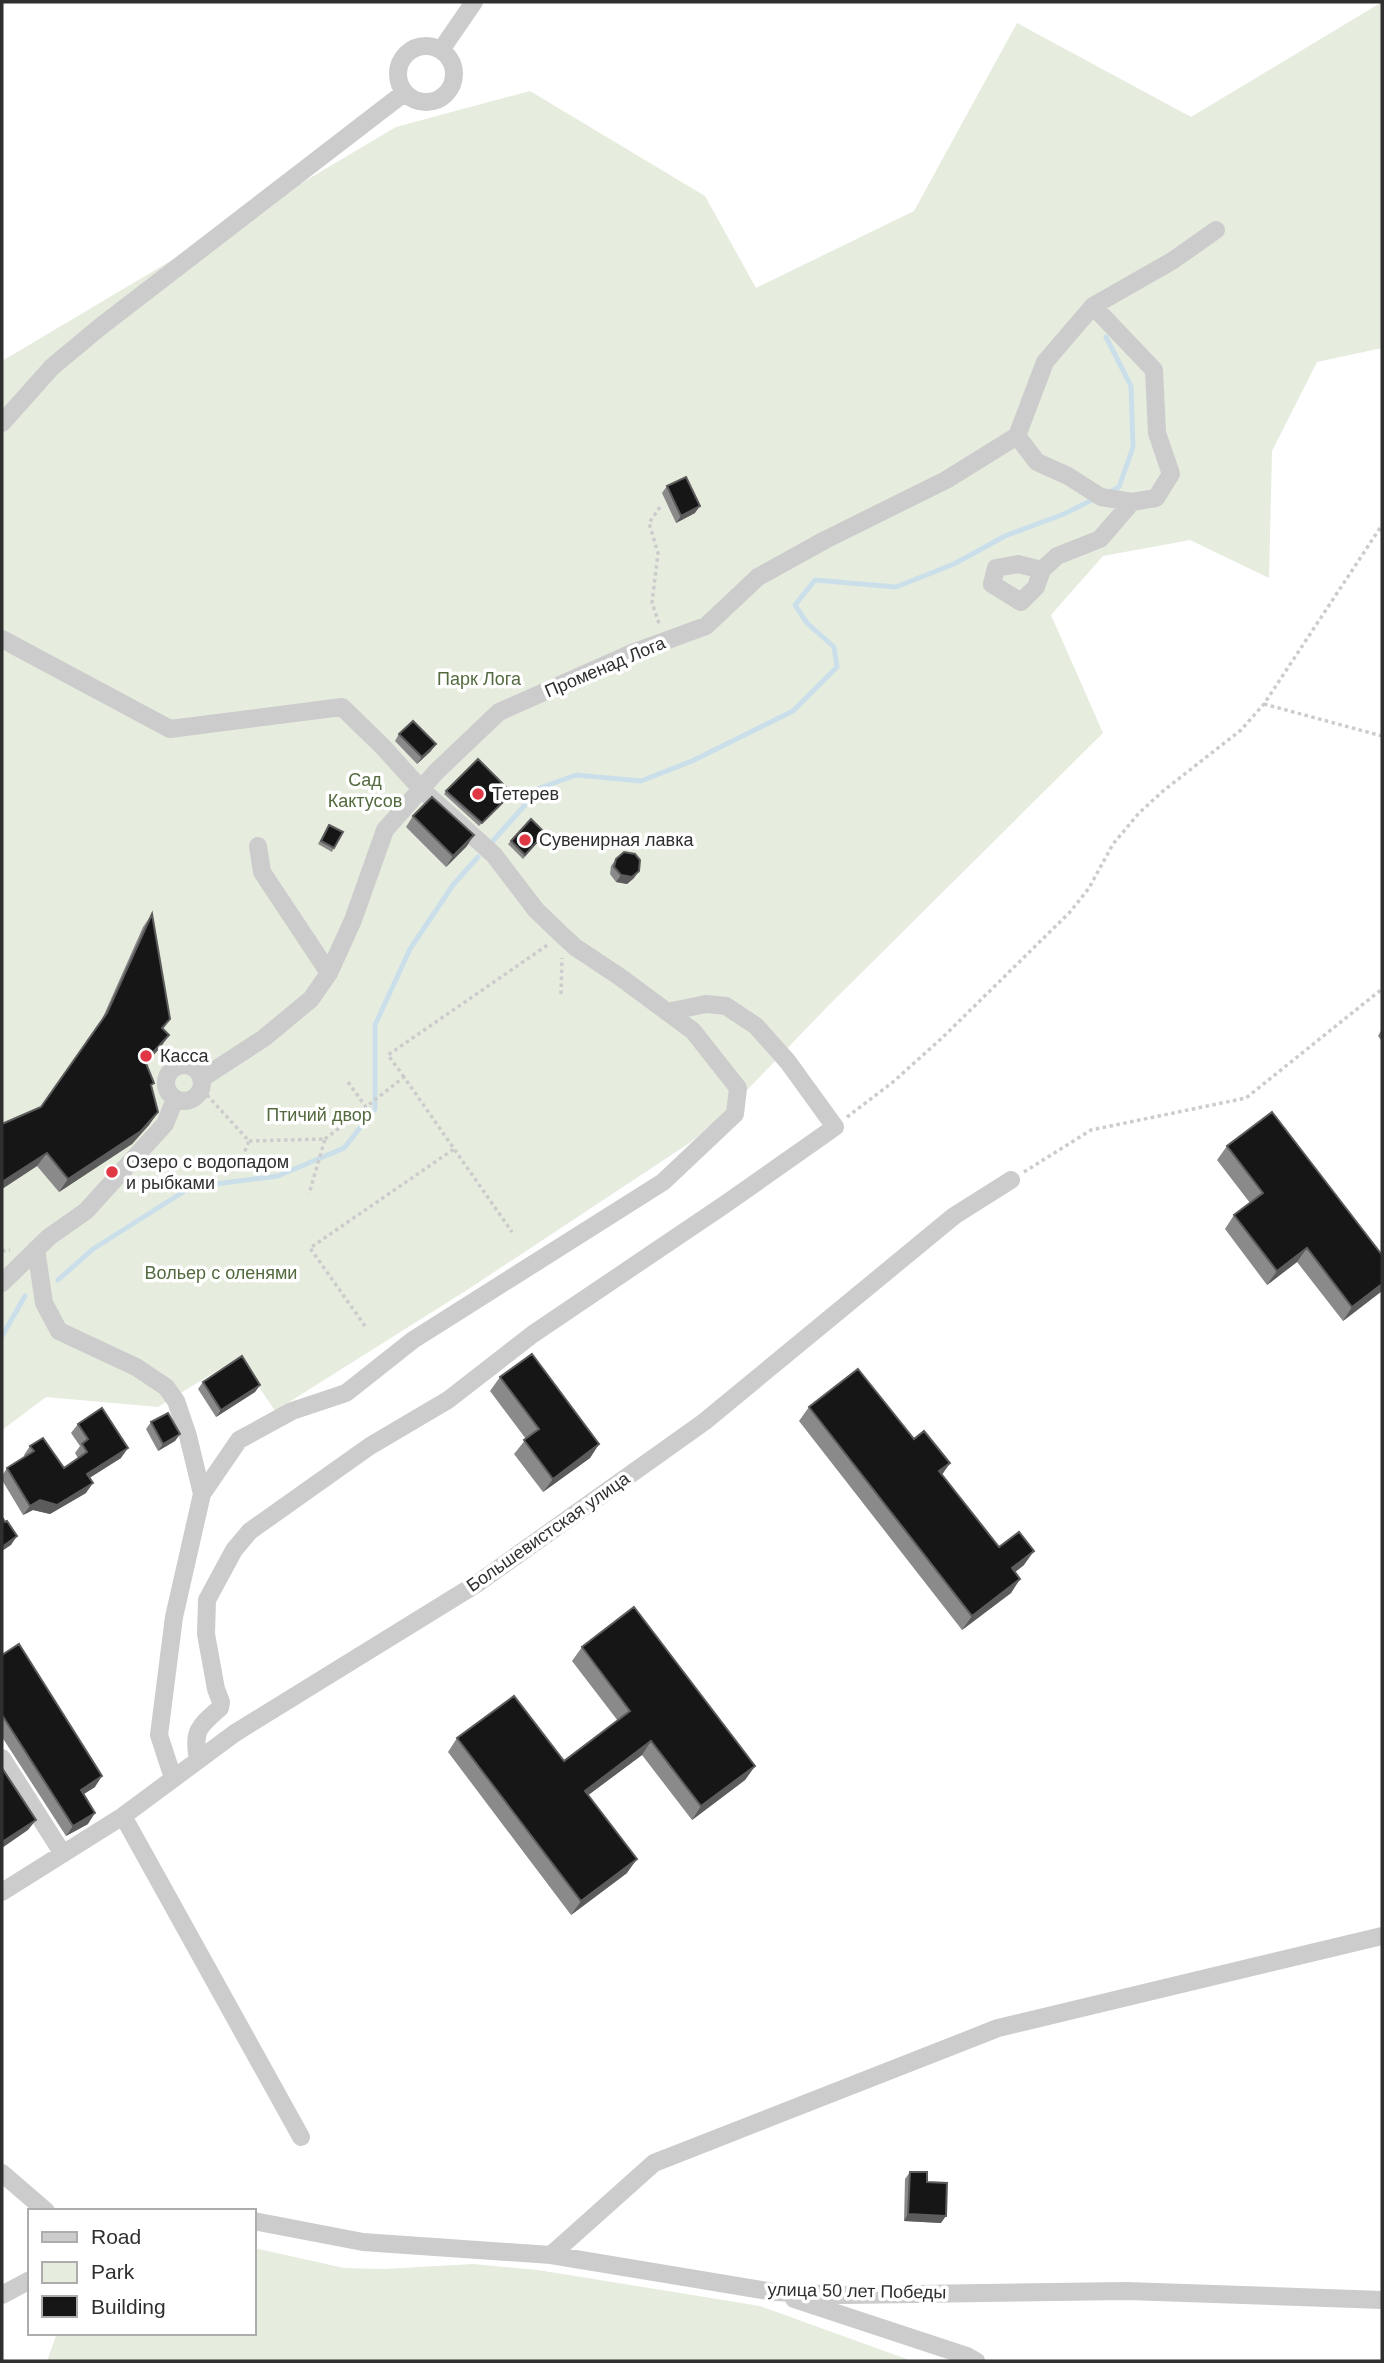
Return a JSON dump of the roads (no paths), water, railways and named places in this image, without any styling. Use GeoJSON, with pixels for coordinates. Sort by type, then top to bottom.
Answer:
{"type":"FeatureCollection","features":[{"type":"Feature","properties":{"kind":"street"},"geometry":{"type":"LineString","coordinates":[[441,50],[474,2]]}},
{"type":"Feature","properties":{"kind":"street"},"geometry":{"type":"LineString","coordinates":[[424,46],[441,50],[447,56],[454,74],[447,92],[431,102],[412,99],[404,93],[397,76],[401,59],[415,48],[424,46]]}},
{"type":"Feature","properties":{"kind":"street"},"geometry":{"type":"LineString","coordinates":[[2,423],[52,367],[100,327],[404,93]]}},
{"type":"Feature","properties":{"kind":"street"},"geometry":{"type":"LineString","coordinates":[[1093,306],[1154,370],[1157,433],[1171,474],[1156,498],[1132,502],[1101,496],[1068,476],[1037,462],[1017,436],[1045,362],[1093,306],[1172,261],[1216,230]]}},
{"type":"Feature","properties":{"kind":"street","name":"Променад Лога"},"geometry":{"type":"LineString","coordinates":[[201,1084],[264,1038],[311,999],[329,973],[353,920],[385,830],[421,789],[499,712],[632,653],[706,626],[758,577],[825,540],[946,480],[1017,436]]}},
{"type":"Feature","properties":{"kind":"street"},"geometry":{"type":"LineString","coordinates":[[1042,570],[1057,556],[1100,539],[1132,502]]}},
{"type":"Feature","properties":{"kind":"street"},"geometry":{"type":"LineString","coordinates":[[2,639],[170,729],[342,707],[421,789],[494,855],[536,910],[575,947],[693,1031],[738,1088],[735,1115],[663,1182],[413,1340],[346,1393],[292,1411],[239,1440],[202,1494],[174,1617],[159,1735],[173,1778]]}},
{"type":"Feature","properties":{"kind":"street"},"geometry":{"type":"LineString","coordinates":[[258,846],[262,872],[329,973]]}},
{"type":"Feature","properties":{"kind":"street"},"geometry":{"type":"LineString","coordinates":[[198,1760],[196,1733],[201,1724],[220,1708],[221,1702],[213,1676],[206,1634],[207,1600],[234,1550],[250,1531],[370,1446],[448,1400],[533,1334],[835,1127],[788,1062],[756,1026],[726,1006],[706,1004],[667,1012]]}},
{"type":"Feature","properties":{"kind":"street"},"geometry":{"type":"LineString","coordinates":[[188,1065],[197,1072],[201,1084],[198,1094],[187,1100],[175,1099],[167,1090],[166,1078],[177,1066],[188,1065]]}},
{"type":"Feature","properties":{"kind":"street"},"geometry":{"type":"LineString","coordinates":[[2,1283],[49,1237],[86,1211],[165,1124],[175,1099]]}},
{"type":"Feature","properties":{"kind":"street","name":"Большевистская улица"},"geometry":{"type":"LineString","coordinates":[[2,1892],[123,1816],[235,1733],[478,1583],[704,1422],[954,1216],[1011,1180]]}},
{"type":"Feature","properties":{"kind":"street"},"geometry":{"type":"LineString","coordinates":[[36,1249],[44,1303],[59,1331],[136,1367],[166,1387],[176,1401],[188,1436],[202,1494]]}},
{"type":"Feature","properties":{"kind":"street"},"geometry":{"type":"LineString","coordinates":[[2,1758],[63,1854]]}},
{"type":"Feature","properties":{"kind":"street"},"geometry":{"type":"LineString","coordinates":[[123,1816],[301,2137]]}},
{"type":"Feature","properties":{"kind":"street"},"geometry":{"type":"LineString","coordinates":[[551,2255],[654,2163],[998,2028],[1382,1936]]}},
{"type":"Feature","properties":{"kind":"street"},"geometry":{"type":"LineString","coordinates":[[2,2173],[44,2209]]}},
{"type":"Feature","properties":{"kind":"street","name":"улица 50 лет Победы"},"geometry":{"type":"LineString","coordinates":[[256,2221],[363,2242],[551,2255],[774,2292],[848,2295],[1127,2291],[1382,2300]]}},
{"type":"Feature","properties":{"kind":"street"},"geometry":{"type":"LineString","coordinates":[[2,2295],[28,2281]]}},
{"type":"Feature","properties":{"kind":"street"},"geometry":{"type":"LineString","coordinates":[[774,2292],[976,2361]]}},
{"type":"Feature","properties":{"kind":"waterway"},"geometry":{"type":"LineString","coordinates":[[1106,337],[1131,386],[1133,447],[1119,487],[1110,492]]}},
{"type":"Feature","properties":{"kind":"waterway"},"geometry":{"type":"LineString","coordinates":[[491,843],[540,788],[576,775],[641,781],[692,761],[793,711],[837,667],[834,647],[807,623],[795,605],[815,580],[896,587],[954,564],[1005,536],[1064,514],[1094,499]]}},
{"type":"Feature","properties":{"kind":"waterway"},"geometry":{"type":"LineString","coordinates":[[58,1280],[93,1249],[191,1187],[278,1176],[344,1148],[375,1109],[375,1025],[410,949],[453,885],[478,857]]}},
{"type":"Feature","properties":{"kind":"waterway"},"geometry":{"type":"LineString","coordinates":[[2,1336],[25,1296]]}},
{"type":"Feature","properties":{"kind":"place","name":"Тетерев"},"geometry":{"type":"Point","coordinates":[478,794]}},
{"type":"Feature","properties":{"kind":"place","name":"Сувенирная лавка"},"geometry":{"type":"Point","coordinates":[525,840]}},
{"type":"Feature","properties":{"kind":"place","name":"Касса"},"geometry":{"type":"Point","coordinates":[146,1056]}},
{"type":"Feature","properties":{"kind":"place","name":"Озеро с водопадом и рыбками"},"geometry":{"type":"Point","coordinates":[112,1172]}},
{"type":"Feature","properties":{"kind":"park label","name":"Парк Лога"},"geometry":{"type":"Point","coordinates":[479,679]}},
{"type":"Feature","properties":{"kind":"park label","name":"Сад Кактусов"},"geometry":{"type":"Point","coordinates":[365,790]}},
{"type":"Feature","properties":{"kind":"park label","name":"Птичий двор"},"geometry":{"type":"Point","coordinates":[319,1115]}},
{"type":"Feature","properties":{"kind":"park label","name":"Вольер с оленями"},"geometry":{"type":"Point","coordinates":[221,1273]}}]}
